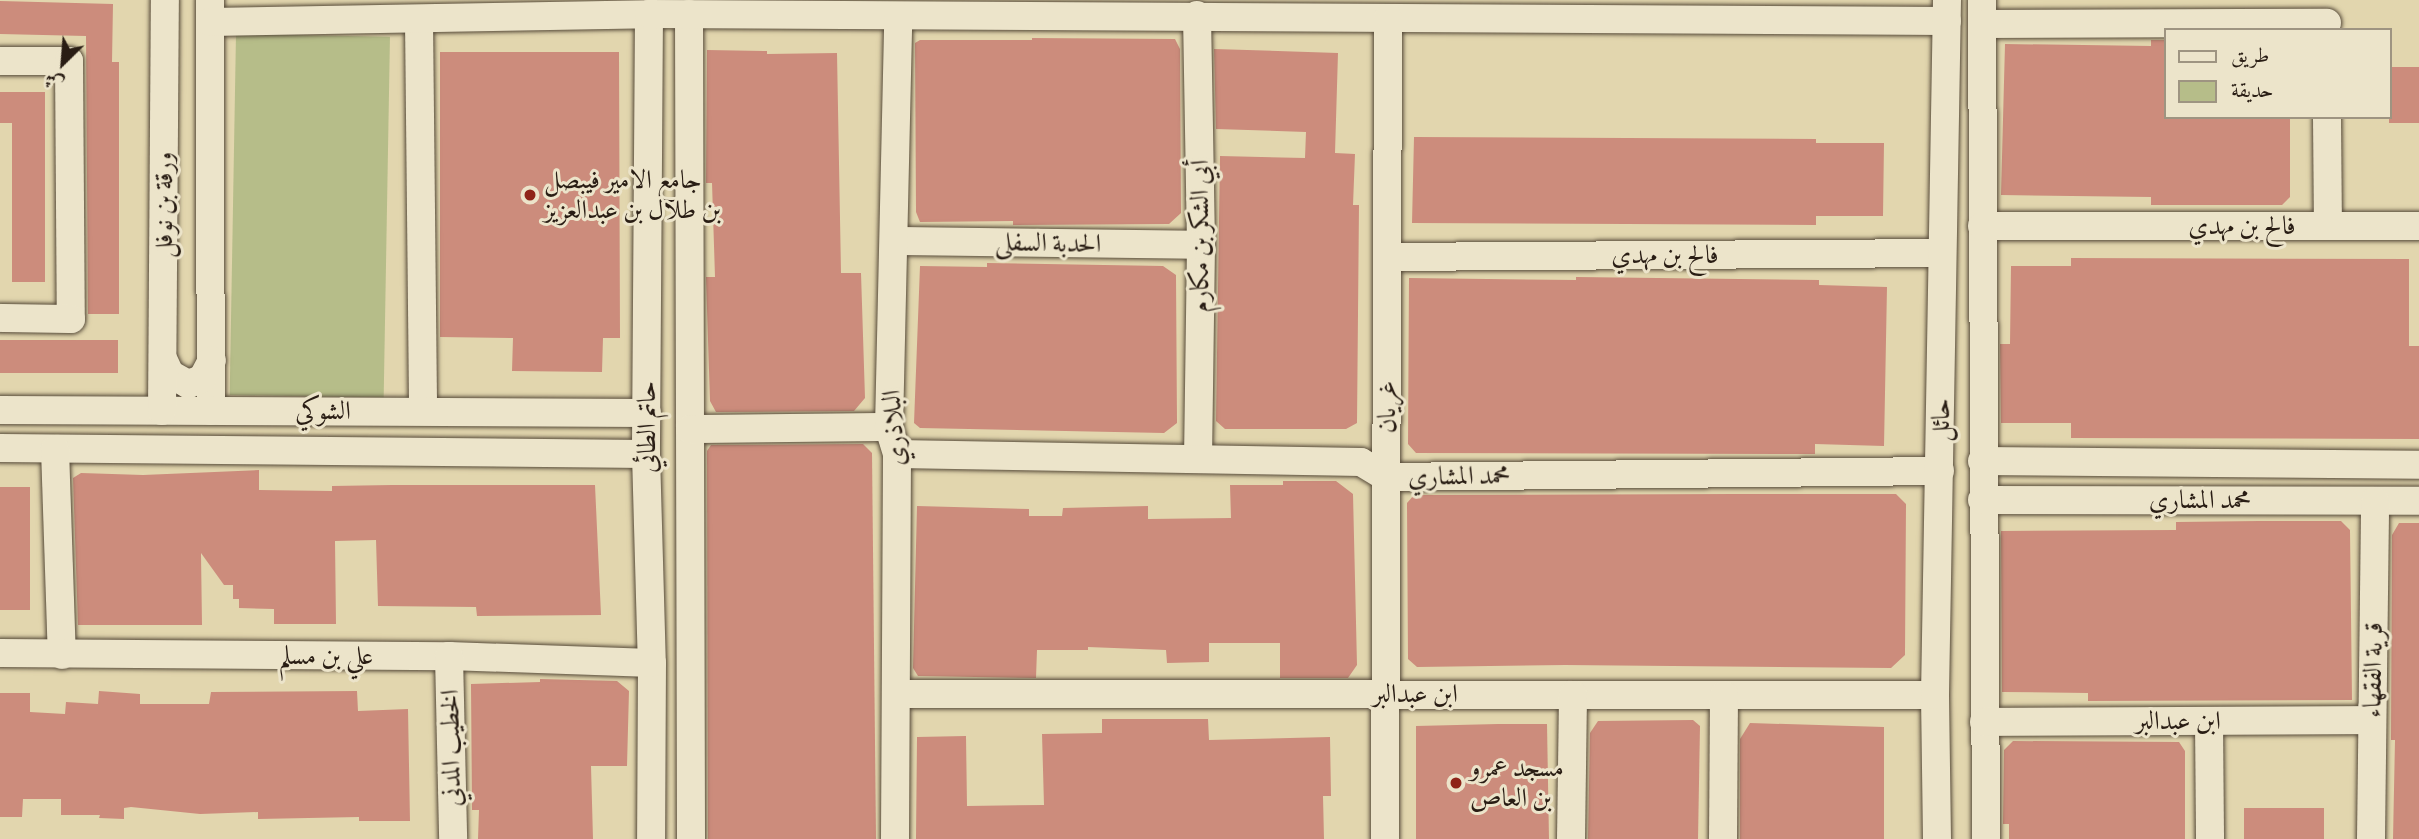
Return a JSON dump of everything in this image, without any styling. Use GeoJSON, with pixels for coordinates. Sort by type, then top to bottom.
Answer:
{"type":"FeatureCollection","features":[{"type":"Feature","properties":{"kind":"street","name":"ورقة بن نوفل"},"geometry":{"type":"LineString","coordinates":[[162,411],[164,0]]}},
{"type":"Feature","properties":{"kind":"street"},"geometry":{"type":"LineString","coordinates":[[240,0],[246,9],[265,22]]}},
{"type":"Feature","properties":{"kind":"street"},"geometry":{"type":"LineString","coordinates":[[1876,20],[1903,7],[1903,0]]}},
{"type":"Feature","properties":{"kind":"street"},"geometry":{"type":"LineString","coordinates":[[210,11],[265,22],[649,14],[1876,20],[1947,10]]}},
{"type":"Feature","properties":{"kind":"street","name":"حائل"},"geometry":{"type":"LineString","coordinates":[[1937,839],[1935,695],[1947,10]]}},
{"type":"Feature","properties":{"kind":"street","name":"ورقة بن نوفل"},"geometry":{"type":"LineString","coordinates":[[210,11],[211,411]]}},
{"type":"Feature","properties":{"kind":"street"},"geometry":{"type":"LineString","coordinates":[[1982,12],[2149,11],[2327,17]]}},
{"type":"Feature","properties":{"kind":"street","name":"حائل"},"geometry":{"type":"LineString","coordinates":[[1982,12],[1982,500],[1986,839]]}},
{"type":"Feature","properties":{"kind":"street","name":"حاتم الطائي"},"geometry":{"type":"LineString","coordinates":[[649,14],[646,454],[652,663],[652,839]]}},
{"type":"Feature","properties":{"kind":"street","name":"حاتم الطائي"},"geometry":{"type":"LineString","coordinates":[[689,14],[691,839]]}},
{"type":"Feature","properties":{"kind":"street","name":"أبي الشكر بن مكارم"},"geometry":{"type":"LineString","coordinates":[[1197,15],[1201,245],[1198,457]]}},
{"type":"Feature","properties":{"kind":"street","name":"البلاذري"},"geometry":{"type":"LineString","coordinates":[[895,839],[893,441],[898,17]]}},
{"type":"Feature","properties":{"kind":"street","name":"غريان"},"geometry":{"type":"LineString","coordinates":[[1384,839],[1388,18]]}},
{"type":"Feature","properties":{"kind":"street"},"geometry":{"type":"LineString","coordinates":[[419,20],[423,411]]}},
{"type":"Feature","properties":{"kind":"street"},"geometry":{"type":"LineString","coordinates":[[649,66],[656,54],[668,50],[683,53],[689,61]]}},
{"type":"Feature","properties":{"kind":"street"},"geometry":{"type":"LineString","coordinates":[[0,61],[69,61],[71,319],[0,318]]}},
{"type":"Feature","properties":{"kind":"street"},"geometry":{"type":"LineString","coordinates":[[2327,119],[2328,226]]}},
{"type":"Feature","properties":{"kind":"street","name":"فالح بن مهدي"},"geometry":{"type":"LineString","coordinates":[[1982,226],[2419,226]]}},
{"type":"Feature","properties":{"kind":"street","name":"الحدبة السفلى"},"geometry":{"type":"LineString","coordinates":[[895,241],[1201,245]]}},
{"type":"Feature","properties":{"kind":"street","name":"فالح بن مهدي"},"geometry":{"type":"LineString","coordinates":[[1387,257],[1942,253]]}},
{"type":"Feature","properties":{"kind":"street"},"geometry":{"type":"LineString","coordinates":[[1942,354],[1982,355]]}},
{"type":"Feature","properties":{"kind":"street"},"geometry":{"type":"LineString","coordinates":[[164,360],[170,374],[188,384],[202,379],[212,360]]}},
{"type":"Feature","properties":{"kind":"street","name":"الشوكي"},"geometry":{"type":"LineString","coordinates":[[0,410],[647,413]]}},
{"type":"Feature","properties":{"kind":"street"},"geometry":{"type":"LineString","coordinates":[[603,412],[617,423],[621,435],[614,449],[605,454]]}},
{"type":"Feature","properties":{"kind":"street","name":"محمد المشاري"},"geometry":{"type":"LineString","coordinates":[[690,429],[1198,457],[1361,462],[1386,477],[1940,471]]}},
{"type":"Feature","properties":{"kind":"street","name":"الشوكي"},"geometry":{"type":"LineString","coordinates":[[0,448],[646,454]]}},
{"type":"Feature","properties":{"kind":"street"},"geometry":{"type":"LineString","coordinates":[[55,449],[62,655]]}},
{"type":"Feature","properties":{"kind":"street","name":"محمد المشاري"},"geometry":{"type":"LineString","coordinates":[[1982,461],[2419,465]]}},
{"type":"Feature","properties":{"kind":"street"},"geometry":{"type":"LineString","coordinates":[[2039,462],[2021,468],[2013,475],[2012,483],[2016,493],[2042,500]]}},
{"type":"Feature","properties":{"kind":"street","name":"محمد المشاري"},"geometry":{"type":"LineString","coordinates":[[1982,500],[2419,501]]}},
{"type":"Feature","properties":{"kind":"street","name":"قرية الفقهاء"},"geometry":{"type":"LineString","coordinates":[[2371,839],[2375,501]]}},
{"type":"Feature","properties":{"kind":"street","name":"علي بن مسلم"},"geometry":{"type":"LineString","coordinates":[[0,653],[449,656],[652,663]]}},
{"type":"Feature","properties":{"kind":"street","name":"الخطيب المدني"},"geometry":{"type":"LineString","coordinates":[[449,656],[453,839]]}},
{"type":"Feature","properties":{"kind":"street","name":"ابن عبدالبر"},"geometry":{"type":"LineString","coordinates":[[896,694],[1935,695]]}},
{"type":"Feature","properties":{"kind":"street"},"geometry":{"type":"LineString","coordinates":[[1572,839],[1573,695]]}},
{"type":"Feature","properties":{"kind":"street"},"geometry":{"type":"LineString","coordinates":[[1723,839],[1724,695]]}},
{"type":"Feature","properties":{"kind":"street","name":"ابن عبدالبر"},"geometry":{"type":"LineString","coordinates":[[1984,722],[2372,720]]}},
{"type":"Feature","properties":{"kind":"street"},"geometry":{"type":"LineString","coordinates":[[2209,721],[2210,839]]}},
{"type":"Feature","properties":{"kind":"green space"},"geometry":{"type":"Polygon","coordinates":[[[236,34],[390,37],[384,398],[230,395],[236,34]]]}},
{"type":"Feature","properties":{"kind":"building"},"geometry":{"type":"Polygon","coordinates":[[[0,1],[113,4],[112,62],[119,62],[119,314],[88,314],[86,36],[0,34],[0,1]]]}},
{"type":"Feature","properties":{"kind":"building"},"geometry":{"type":"Polygon","coordinates":[[[1175,39],[1180,49],[1181,213],[1169,224],[1013,225],[1013,221],[920,222],[916,212],[915,43],[920,40],[1175,39]]]}},
{"type":"Feature","properties":{"kind":"building"},"geometry":{"type":"Polygon","coordinates":[[[2151,40],[2164,40],[2164,119],[2290,119],[2290,197],[2282,205],[2151,205],[2151,197],[2001,195],[2005,44],[2151,46],[2151,40]]]}},
{"type":"Feature","properties":{"kind":"building"},"geometry":{"type":"Polygon","coordinates":[[[1214,49],[1338,53],[1335,153],[1355,154],[1353,205],[1359,205],[1357,423],[1346,429],[1225,429],[1216,421],[1220,156],[1305,158],[1306,132],[1216,129],[1214,49]]]}},
{"type":"Feature","properties":{"kind":"building"},"geometry":{"type":"Polygon","coordinates":[[[707,50],[767,51],[767,54],[837,53],[841,273],[861,273],[865,398],[854,411],[716,412],[710,401],[706,277],[715,277],[712,183],[706,183],[707,50]]]}},
{"type":"Feature","properties":{"kind":"building","name":"جامع الامير فيبصل بن طلال بن عبدالعزيز"},"geometry":{"type":"Polygon","coordinates":[[[440,52],[619,52],[620,338],[603,338],[602,372],[512,371],[513,338],[440,337],[440,52]]]}},
{"type":"Feature","properties":{"kind":"building"},"geometry":{"type":"Polygon","coordinates":[[[2391,67],[2419,67],[2419,123],[2389,123],[2391,67]]]}},
{"type":"Feature","properties":{"kind":"building"},"geometry":{"type":"Polygon","coordinates":[[[0,92],[45,92],[45,282],[12,282],[12,123],[0,123],[0,92]]]}},
{"type":"Feature","properties":{"kind":"building"},"geometry":{"type":"Polygon","coordinates":[[[1414,137],[1816,139],[1816,143],[1884,143],[1883,216],[1816,216],[1816,225],[1412,223],[1414,137]]]}},
{"type":"Feature","properties":{"kind":"building"},"geometry":{"type":"Polygon","coordinates":[[[2071,258],[2409,259],[2409,346],[2419,346],[2419,439],[2071,438],[2071,423],[2001,423],[2000,344],[2010,344],[2011,266],[2071,266],[2071,258]]]}},
{"type":"Feature","properties":{"kind":"building"},"geometry":{"type":"Polygon","coordinates":[[[987,263],[1163,266],[1176,275],[1177,423],[1164,433],[920,428],[914,423],[920,266],[987,267],[987,263]]]}},
{"type":"Feature","properties":{"kind":"building"},"geometry":{"type":"Polygon","coordinates":[[[1576,277],[1819,280],[1819,285],[1887,287],[1884,446],[1815,444],[1815,454],[1416,453],[1408,444],[1409,278],[1576,280],[1576,277]]]}},
{"type":"Feature","properties":{"kind":"building"},"geometry":{"type":"Polygon","coordinates":[[[0,340],[118,340],[118,373],[0,373],[0,340]]]}},
{"type":"Feature","properties":{"kind":"building"},"geometry":{"type":"Polygon","coordinates":[[[863,444],[872,453],[876,839],[708,839],[707,451],[711,445],[863,444]]]}},
{"type":"Feature","properties":{"kind":"building"},"geometry":{"type":"Polygon","coordinates":[[[259,470],[259,490],[332,491],[332,486],[392,485],[595,485],[601,615],[477,616],[476,607],[378,606],[376,540],[335,541],[336,624],[274,624],[274,609],[239,608],[239,599],[233,599],[233,585],[224,585],[201,553],[202,625],[78,625],[73,478],[81,473],[143,475],[259,470]]]}},
{"type":"Feature","properties":{"kind":"building"},"geometry":{"type":"Polygon","coordinates":[[[1283,481],[1336,481],[1353,494],[1357,665],[1348,678],[1280,678],[1280,643],[1209,643],[1209,662],[1167,663],[1166,650],[1088,647],[1088,650],[1037,650],[1036,678],[918,676],[913,668],[917,506],[1029,509],[1029,516],[1062,516],[1063,508],[1148,506],[1148,519],[1231,518],[1230,485],[1283,485],[1283,481]]]}},
{"type":"Feature","properties":{"kind":"building"},"geometry":{"type":"Polygon","coordinates":[[[0,487],[30,487],[30,610],[0,610],[0,487]]]}},
{"type":"Feature","properties":{"kind":"building"},"geometry":{"type":"Polygon","coordinates":[[[1896,494],[1906,504],[1905,655],[1891,668],[1565,665],[1417,667],[1408,659],[1407,503],[1414,495],[1896,494]]]}},
{"type":"Feature","properties":{"kind":"building"},"geometry":{"type":"Polygon","coordinates":[[[2341,521],[2350,530],[2352,700],[2088,701],[2088,693],[2002,692],[2001,531],[2176,530],[2176,522],[2341,521]]]}},
{"type":"Feature","properties":{"kind":"building"},"geometry":{"type":"Polygon","coordinates":[[[2399,523],[2419,523],[2419,839],[2393,839],[2395,740],[2391,740],[2392,535],[2399,523]]]}},
{"type":"Feature","properties":{"kind":"building"},"geometry":{"type":"Polygon","coordinates":[[[540,679],[617,681],[629,691],[627,766],[591,766],[593,839],[478,839],[479,810],[472,810],[471,684],[540,682],[540,679]]]}},
{"type":"Feature","properties":{"kind":"building"},"geometry":{"type":"Polygon","coordinates":[[[99,691],[140,694],[140,704],[209,704],[211,692],[357,691],[358,711],[408,709],[410,821],[359,821],[359,817],[258,819],[258,812],[200,814],[131,807],[124,808],[124,819],[99,818],[100,815],[61,815],[61,799],[23,799],[22,817],[0,817],[0,693],[30,693],[30,712],[65,714],[66,702],[98,704],[99,691]]]}},
{"type":"Feature","properties":{"kind":"building"},"geometry":{"type":"Polygon","coordinates":[[[1102,719],[1208,719],[1209,740],[1330,737],[1331,796],[1323,796],[1324,839],[916,839],[917,737],[966,736],[967,806],[1044,805],[1042,734],[1102,733],[1102,719]]]}},
{"type":"Feature","properties":{"kind":"building"},"geometry":{"type":"Polygon","coordinates":[[[1693,720],[1700,726],[1698,839],[1588,839],[1590,733],[1598,721],[1693,720]]]}},
{"type":"Feature","properties":{"kind":"building"},"geometry":{"type":"Polygon","coordinates":[[[1750,723],[1884,727],[1884,839],[1740,839],[1740,739],[1750,723]]]}},
{"type":"Feature","properties":{"kind":"building","name":"مسجد عمرو بن العاص"},"geometry":{"type":"Polygon","coordinates":[[[1547,724],[1549,839],[1416,839],[1416,726],[1547,724]]]}},
{"type":"Feature","properties":{"kind":"building"},"geometry":{"type":"Polygon","coordinates":[[[2013,741],[2179,742],[2185,751],[2185,839],[2009,839],[2009,824],[2003,824],[2004,750],[2013,741]]]}},
{"type":"Feature","properties":{"kind":"building"},"geometry":{"type":"Polygon","coordinates":[[[2244,808],[2324,808],[2324,839],[2244,839],[2244,808]]]}},
{"type":"Feature","properties":{"kind":"place","name":"جامع الامير فيبصل بن طلال بن عبدالعزيز"},"geometry":{"type":"Point","coordinates":[530,195]}},
{"type":"Feature","properties":{"kind":"place","name":"مسجد عمرو بن العاص"},"geometry":{"type":"Point","coordinates":[1456,783]}}]}
